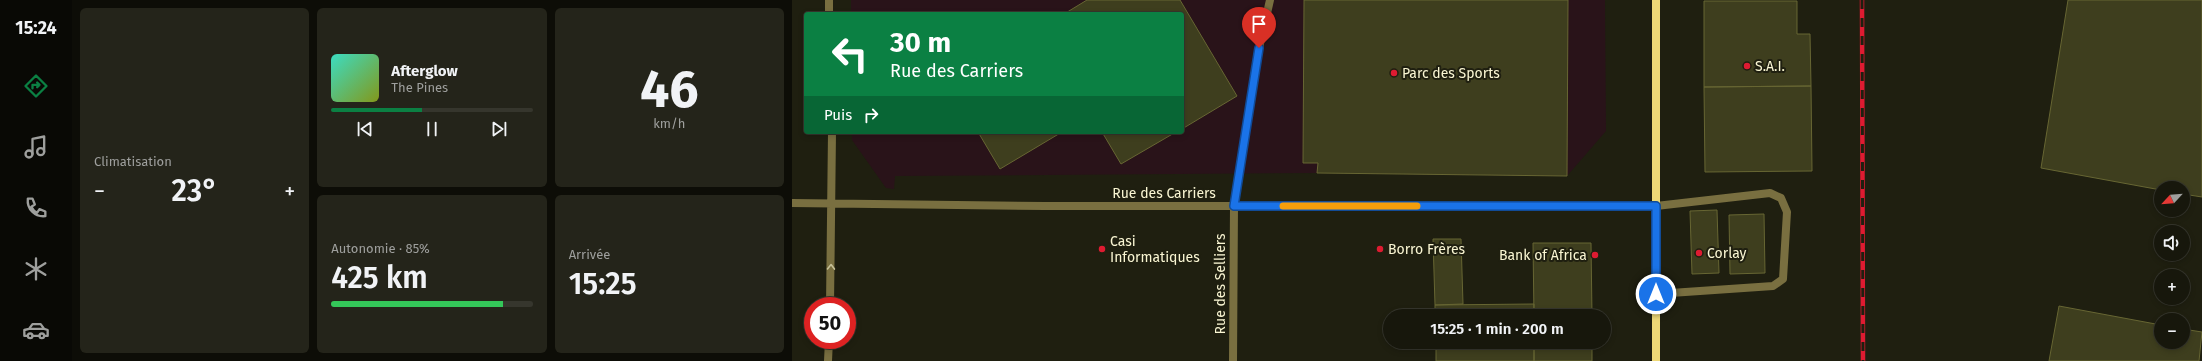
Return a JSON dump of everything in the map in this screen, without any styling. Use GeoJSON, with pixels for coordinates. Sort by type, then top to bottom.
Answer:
{"type":"FeatureCollection","features":[{"type":"Feature","properties":{"kind":"main road"},"geometry":{"type":"LineString","coordinates":[[1656,0],[1656,361]]}},
{"type":"Feature","properties":{"kind":"street"},"geometry":{"type":"LineString","coordinates":[[829,0],[830,12]]}},
{"type":"Feature","properties":{"kind":"street","name":"Rue des Selliers"},"geometry":{"type":"LineString","coordinates":[[1233,361],[1234,206],[1259,48],[1270,0]]}},
{"type":"Feature","properties":{"kind":"street"},"geometry":{"type":"LineString","coordinates":[[830,297],[832,134]]}},
{"type":"Feature","properties":{"kind":"street","name":"Rue des Carriers"},"geometry":{"type":"LineString","coordinates":[[792,202],[1044,206],[1656,206],[1770,193],[1781,198],[1787,212],[1783,279],[1773,286],[1656,294]]}},
{"type":"Feature","properties":{"kind":"street"},"geometry":{"type":"LineString","coordinates":[[828,361],[829,349]]}},
{"type":"Feature","properties":{"kind":"shaded area","name":"Parc des Sports"},"geometry":{"type":"Polygon","coordinates":[[[851,0],[1605,0],[1606,131],[1567,176],[1317,173],[895,176],[894,189],[886,188],[852,140],[852,134],[1184,134],[1184,12],[851,12],[851,0]]]}},
{"type":"Feature","properties":{"kind":"building"},"geometry":{"type":"Polygon","coordinates":[[[1087,0],[1180,0],[1237,96],[1184,128],[1184,12],[1067,12],[1087,0]]]}},
{"type":"Feature","properties":{"kind":"building"},"geometry":{"type":"Polygon","coordinates":[[[1304,0],[1568,0],[1567,176],[1317,173],[1318,163],[1303,163],[1304,0]]]}},
{"type":"Feature","properties":{"kind":"building"},"geometry":{"type":"Polygon","coordinates":[[[2068,0],[2202,0],[2202,197],[2190,195],[2190,181],[2154,181],[2154,189],[2041,168],[2068,0]]]}},
{"type":"Feature","properties":{"kind":"building"},"geometry":{"type":"Polygon","coordinates":[[[1704,1],[1797,1],[1797,34],[1810,34],[1811,86],[1704,87],[1704,1]]]}},
{"type":"Feature","properties":{"kind":"building"},"geometry":{"type":"Polygon","coordinates":[[[1811,86],[1812,171],[1705,172],[1704,87],[1811,86]]]}},
{"type":"Feature","properties":{"kind":"building"},"geometry":{"type":"Polygon","coordinates":[[[979,134],[1059,134],[1000,169],[979,134]]]}},
{"type":"Feature","properties":{"kind":"building"},"geometry":{"type":"Polygon","coordinates":[[[1103,134],[1173,134],[1121,164],[1103,134]]]}},
{"type":"Feature","properties":{"kind":"building"},"geometry":{"type":"Polygon","coordinates":[[[1717,210],[1719,273],[1692,274],[1690,211],[1717,210]]]}},
{"type":"Feature","properties":{"kind":"building"},"geometry":{"type":"Polygon","coordinates":[[[1764,214],[1765,273],[1730,274],[1729,215],[1764,214]]]}},
{"type":"Feature","properties":{"kind":"building"},"geometry":{"type":"Polygon","coordinates":[[[1433,239],[1461,239],[1463,304],[1435,305],[1433,239]]]}},
{"type":"Feature","properties":{"kind":"building"},"geometry":{"type":"Polygon","coordinates":[[[1533,243],[1591,243],[1592,309],[1534,309],[1533,243]]]}},
{"type":"Feature","properties":{"kind":"building"},"geometry":{"type":"Polygon","coordinates":[[[1534,304],[1534,309],[1435,309],[1435,305],[1534,304]]]}},
{"type":"Feature","properties":{"kind":"building"},"geometry":{"type":"Polygon","coordinates":[[[2059,306],[2154,324],[2154,349],[2190,349],[2190,330],[2202,332],[2199,361],[2049,361],[2059,306]]]}},
{"type":"Feature","properties":{"kind":"building"},"geometry":{"type":"Polygon","coordinates":[[[1436,349],[1534,349],[1534,361],[1436,361],[1436,349]]]}},
{"type":"Feature","properties":{"kind":"building"},"geometry":{"type":"Polygon","coordinates":[[[1534,349],[1592,349],[1592,361],[1534,361],[1534,349]]]}},
{"type":"Feature","properties":{"kind":"railway"},"geometry":{"type":"LineString","coordinates":[[1862,0],[1863,361]]}},
{"type":"Feature","properties":{"kind":"slow traffic"},"geometry":{"type":"LineString","coordinates":[[1283,206],[1417,206]]}},
{"type":"Feature","properties":{"kind":"place","name":"S.A.I."},"geometry":{"type":"Point","coordinates":[1747,66]}},
{"type":"Feature","properties":{"kind":"place","name":"Parc des Sports"},"geometry":{"type":"Point","coordinates":[1394,73]}},
{"type":"Feature","properties":{"kind":"place","name":"Casi Informatiques"},"geometry":{"type":"Point","coordinates":[1102,249]}},
{"type":"Feature","properties":{"kind":"place","name":"Borro Frères"},"geometry":{"type":"Point","coordinates":[1380,249]}},
{"type":"Feature","properties":{"kind":"place","name":"Corlay"},"geometry":{"type":"Point","coordinates":[1699,253]}},
{"type":"Feature","properties":{"kind":"place","name":"Bank of Africa"},"geometry":{"type":"Point","coordinates":[1595,255]}},
{"type":"Feature","properties":{"kind":"route"},"geometry":{"type":"LineString","coordinates":[[1259,48],[1234,206],[1656,206],[1656,294]]}}]}
